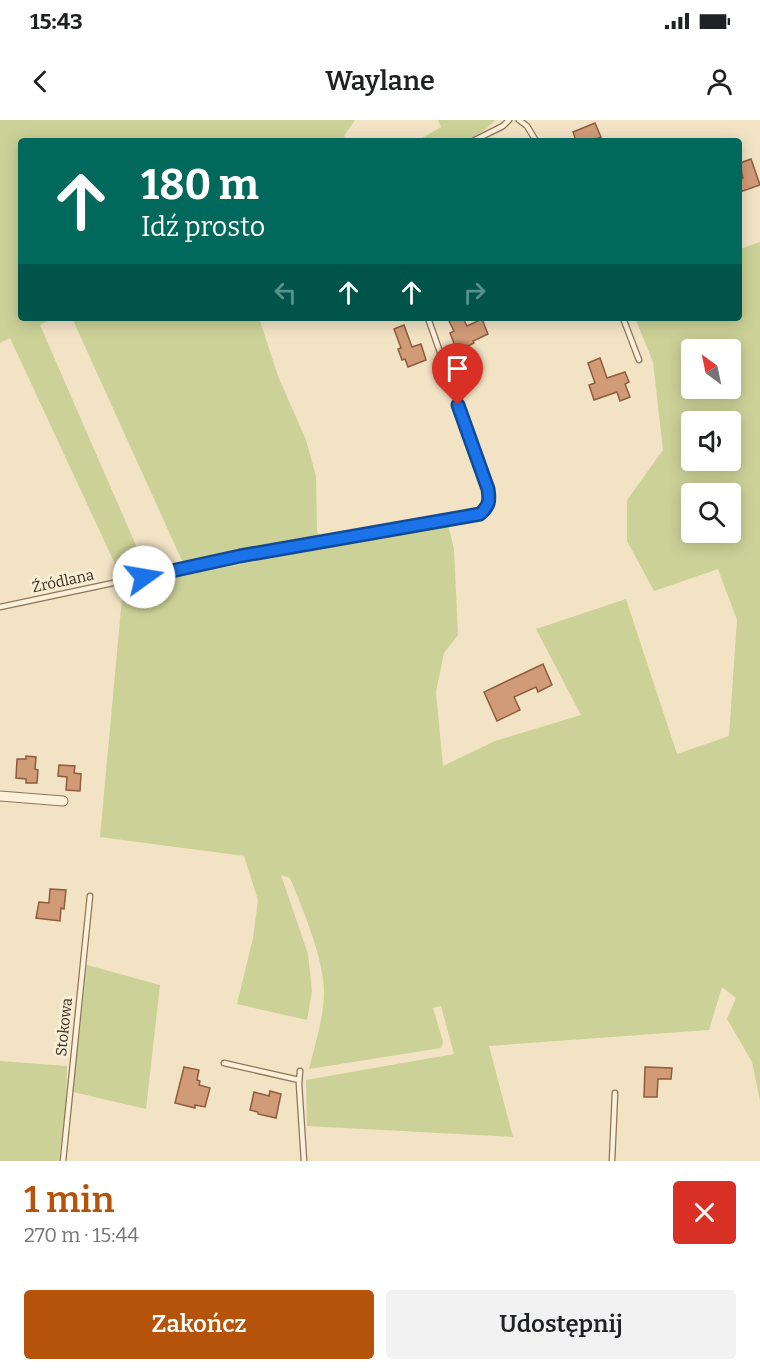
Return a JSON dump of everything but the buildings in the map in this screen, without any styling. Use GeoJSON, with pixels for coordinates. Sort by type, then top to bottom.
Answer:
{"type":"FeatureCollection","features":[{"type":"Feature","properties":{"kind":"street"},"geometry":{"type":"LineString","coordinates":[[0,796],[63,801]]}},
{"type":"Feature","properties":{"kind":"lane"},"geometry":{"type":"LineString","coordinates":[[479,138],[503,126],[509,120]]}},
{"type":"Feature","properties":{"kind":"lane"},"geometry":{"type":"LineString","coordinates":[[519,120],[527,126],[534,138]]}},
{"type":"Feature","properties":{"kind":"lane","name":"Źródlana"},"geometry":{"type":"LineString","coordinates":[[0,607],[240,556],[480,514],[487,508],[490,499],[488,489],[429,321]]}},
{"type":"Feature","properties":{"kind":"lane"},"geometry":{"type":"LineString","coordinates":[[624,321],[639,360]]}},
{"type":"Feature","properties":{"kind":"lane","name":"Stokowa"},"geometry":{"type":"LineString","coordinates":[[63,1161],[90,896]]}},
{"type":"Feature","properties":{"kind":"lane"},"geometry":{"type":"LineString","coordinates":[[224,1063],[299,1080]]}},
{"type":"Feature","properties":{"kind":"lane"},"geometry":{"type":"LineString","coordinates":[[300,1071],[304,1161]]}},
{"type":"Feature","properties":{"kind":"lane"},"geometry":{"type":"LineString","coordinates":[[612,1161],[615,1093]]}},
{"type":"Feature","properties":{"kind":"green space"},"geometry":{"type":"Polygon","coordinates":[[[0,120],[355,120],[345,138],[18,138],[18,321],[48,321],[40,325],[148,573],[122,579],[10,338],[0,343],[0,120]]]}},
{"type":"Feature","properties":{"kind":"green space"},"geometry":{"type":"Polygon","coordinates":[[[438,120],[495,120],[487,128],[469,138],[422,138],[441,127],[438,120]]]}},
{"type":"Feature","properties":{"kind":"green space"},"geometry":{"type":"Polygon","coordinates":[[[760,242],[760,1101],[752,1062],[727,1019],[736,998],[722,987],[709,1030],[489,1046],[513,1137],[307,1126],[306,1080],[454,1054],[441,1006],[433,1008],[443,1042],[441,1048],[309,1069],[322,1014],[323,982],[317,951],[290,878],[281,875],[308,954],[312,991],[307,1020],[237,1004],[253,938],[258,900],[244,856],[100,837],[123,587],[448,524],[454,549],[458,635],[444,653],[436,692],[443,766],[495,741],[581,715],[536,629],[626,599],[677,754],[729,736],[737,620],[718,569],[654,591],[627,541],[627,500],[663,450],[653,362],[636,321],[742,321],[742,248],[760,242]]]}},
{"type":"Feature","properties":{"kind":"green space"},"geometry":{"type":"Polygon","coordinates":[[[73,321],[260,321],[278,376],[306,440],[316,476],[319,537],[184,565],[73,321]]]}},
{"type":"Feature","properties":{"kind":"green space"},"geometry":{"type":"Polygon","coordinates":[[[87,965],[160,985],[146,1109],[73,1092],[87,965]]]}},
{"type":"Feature","properties":{"kind":"green space"},"geometry":{"type":"Polygon","coordinates":[[[0,1061],[67,1066],[66,1104],[59,1161],[0,1161],[0,1061]]]}},
{"type":"Feature","properties":{"kind":"route"},"geometry":{"type":"LineString","coordinates":[[144,577],[240,556],[480,514],[487,508],[490,499],[488,489],[458,405]]}}]}
